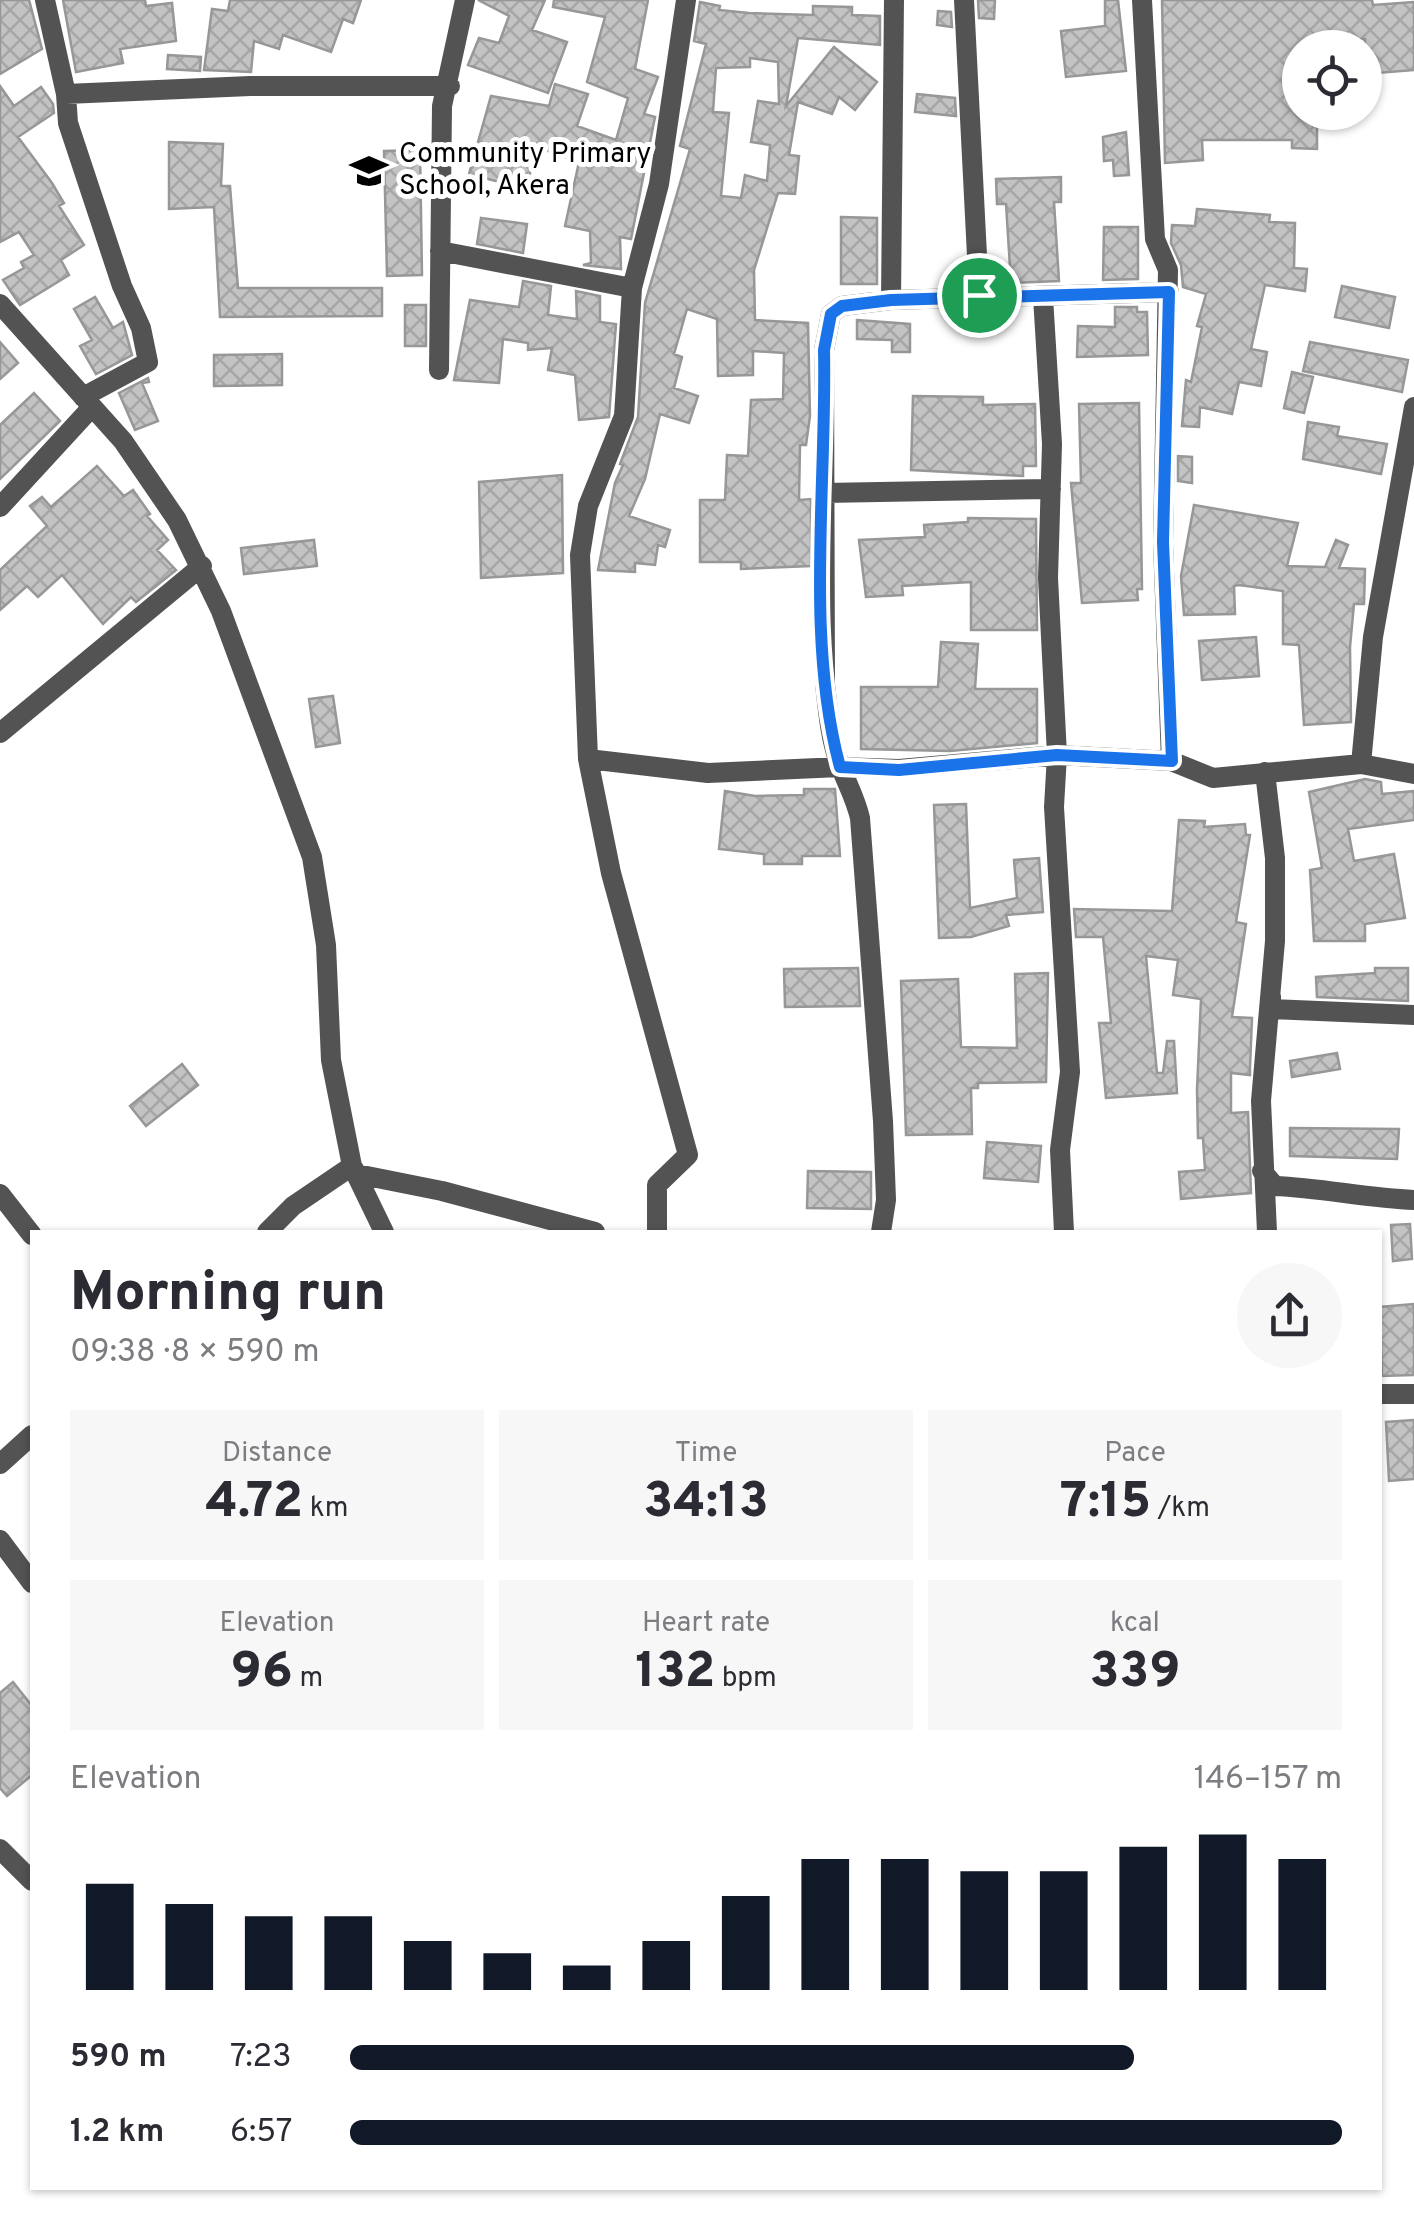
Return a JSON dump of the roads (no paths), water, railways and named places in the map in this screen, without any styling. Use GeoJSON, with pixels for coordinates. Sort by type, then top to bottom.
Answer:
{"type":"FeatureCollection","features":[{"type":"Feature","properties":{"kind":"street"},"geometry":{"type":"LineString","coordinates":[[0,507],[88,402],[148,362],[137,317],[122,286],[68,123],[66,94],[45,0]]}},
{"type":"Feature","properties":{"kind":"street"},"geometry":{"type":"LineString","coordinates":[[440,370],[442,106],[450,86],[465,0]]}},
{"type":"Feature","properties":{"kind":"street"},"geometry":{"type":"LineString","coordinates":[[657,1230],[657,1185],[688,1154],[611,873],[588,759],[580,556],[588,506],[624,416],[632,288],[660,184],[686,0]]}},
{"type":"Feature","properties":{"kind":"street"},"geometry":{"type":"LineString","coordinates":[[891,300],[894,0]]}},
{"type":"Feature","properties":{"kind":"street"},"geometry":{"type":"LineString","coordinates":[[964,0],[979,295]]}},
{"type":"Feature","properties":{"kind":"street"},"geometry":{"type":"LineString","coordinates":[[1142,0],[1155,239],[1168,270],[1169,292],[1163,542],[1172,761]]}},
{"type":"Feature","properties":{"kind":"street"},"geometry":{"type":"LineString","coordinates":[[66,94],[250,86],[450,86]]}},
{"type":"Feature","properties":{"kind":"street"},"geometry":{"type":"LineString","coordinates":[[440,251],[632,288]]}},
{"type":"Feature","properties":{"kind":"street"},"geometry":{"type":"LineString","coordinates":[[880,1230],[886,1200],[877,1008],[860,818],[854,788],[840,767],[829,727],[825,684],[824,350],[831,314],[842,306],[891,300],[1169,292]]}},
{"type":"Feature","properties":{"kind":"street"},"geometry":{"type":"LineString","coordinates":[[1042,297],[1051,393],[1048,578],[1057,755],[1054,807],[1070,1072],[1060,1150],[1064,1230]]}},
{"type":"Feature","properties":{"kind":"street"},"geometry":{"type":"LineString","coordinates":[[0,304],[123,442],[202,566],[312,857],[326,945],[330,1060],[352,1166],[383,1230]]}},
{"type":"Feature","properties":{"kind":"street"},"geometry":{"type":"LineString","coordinates":[[1360,764],[1374,637],[1414,407]]}},
{"type":"Feature","properties":{"kind":"street"},"geometry":{"type":"LineString","coordinates":[[824,493],[1052,488]]}},
{"type":"Feature","properties":{"kind":"street"},"geometry":{"type":"LineString","coordinates":[[0,733],[202,566]]}},
{"type":"Feature","properties":{"kind":"street"},"geometry":{"type":"LineString","coordinates":[[588,759],[708,773],[840,767],[899,770],[1057,755],[1172,761],[1212,778],[1360,764],[1414,774]]}},
{"type":"Feature","properties":{"kind":"street"},"geometry":{"type":"LineString","coordinates":[[1266,772],[1275,858],[1270,1010],[1414,1015]]}},
{"type":"Feature","properties":{"kind":"street"},"geometry":{"type":"LineString","coordinates":[[1266,1230],[1261,1100],[1271,989]]}},
{"type":"Feature","properties":{"kind":"street"},"geometry":{"type":"LineString","coordinates":[[269,1230],[293,1206],[352,1166]]}},
{"type":"Feature","properties":{"kind":"street"},"geometry":{"type":"LineString","coordinates":[[352,1166],[356,1174],[442,1191],[588,1230]]}},
{"type":"Feature","properties":{"kind":"street"},"geometry":{"type":"LineString","coordinates":[[1262,1171],[1275,1186],[1320,1188],[1361,1198],[1414,1200]]}},
{"type":"Feature","properties":{"kind":"street"},"geometry":{"type":"LineString","coordinates":[[0,1194],[30,1232]]}},
{"type":"Feature","properties":{"kind":"street"},"geometry":{"type":"LineString","coordinates":[[1382,1394],[1414,1394]]}},
{"type":"Feature","properties":{"kind":"street"},"geometry":{"type":"LineString","coordinates":[[0,1464],[30,1437]]}},
{"type":"Feature","properties":{"kind":"street"},"geometry":{"type":"LineString","coordinates":[[0,1540],[30,1580]]}},
{"type":"Feature","properties":{"kind":"street"},"geometry":{"type":"LineString","coordinates":[[0,1848],[30,1879]]}},
{"type":"Feature","properties":{"kind":"place","name":"Community Primary School, Akera"},"geometry":{"type":"Point","coordinates":[369,171]}}]}
